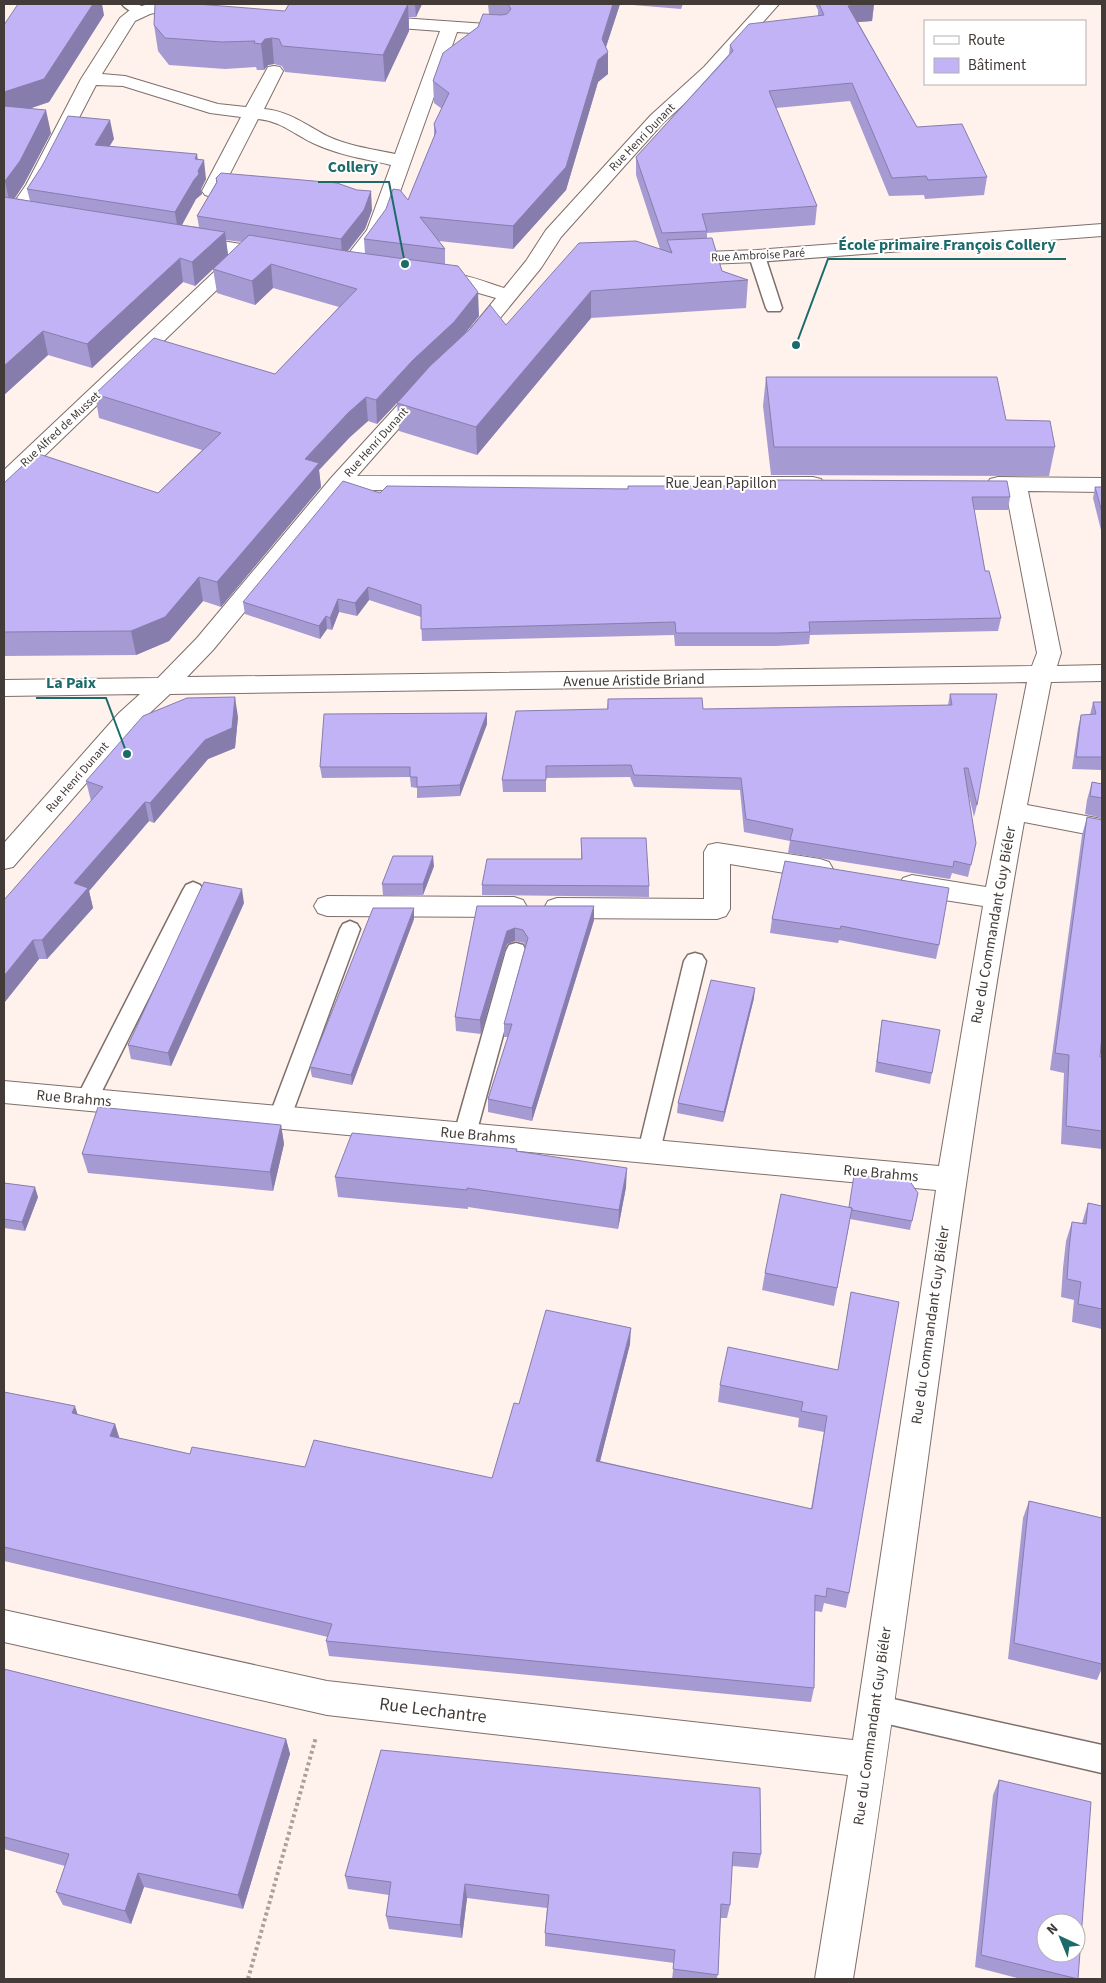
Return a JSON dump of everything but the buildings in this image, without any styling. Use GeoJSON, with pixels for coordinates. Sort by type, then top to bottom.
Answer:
{"type":"FeatureCollection","features":[{"type":"Feature","properties":{"kind":"street","name":"Rue Henri Dunant"},"geometry":{"type":"LineString","coordinates":[[456,357],[493,316],[508,295],[544,264],[553,234],[656,119],[710,72],[770,4]]}},
{"type":"Feature","properties":{"kind":"street"},"geometry":{"type":"LineString","coordinates":[[18,214],[90,79],[135,7],[160,6],[213,9]]}},
{"type":"Feature","properties":{"kind":"street"},"geometry":{"type":"LineString","coordinates":[[351,19],[500,30]]}},
{"type":"Feature","properties":{"kind":"street"},"geometry":{"type":"LineString","coordinates":[[348,267],[376,231],[450,27]]}},
{"type":"Feature","properties":{"kind":"street"},"geometry":{"type":"LineString","coordinates":[[274,71],[196,218],[245,250],[292,258]]}},
{"type":"Feature","properties":{"kind":"street"},"geometry":{"type":"LineString","coordinates":[[90,79],[125,81],[168,93],[200,105],[272,115],[291,122],[321,140],[347,150],[401,161]]}},
{"type":"Feature","properties":{"kind":"street","name":"Rue Ambroise Paré"},"geometry":{"type":"LineString","coordinates":[[660,260],[756,256],[1102,230]]}},
{"type":"Feature","properties":{"kind":"street","name":"Rue Alfred de Musset"},"geometry":{"type":"LineString","coordinates":[[4,482],[241,257],[245,250]]}},
{"type":"Feature","properties":{"kind":"street"},"geometry":{"type":"LineString","coordinates":[[415,275],[463,282],[508,295]]}},
{"type":"Feature","properties":{"kind":"street","name":"Rue Henri Dunant"},"geometry":{"type":"LineString","coordinates":[[4,860],[128,719],[205,644],[339,482],[437,376]]}},
{"type":"Feature","properties":{"kind":"street","name":"Rue Jean Papillon"},"geometry":{"type":"LineString","coordinates":[[339,482],[837,484]]}},
{"type":"Feature","properties":{"kind":"street"},"geometry":{"type":"LineString","coordinates":[[976,484],[1102,485]]}},
{"type":"Feature","properties":{"kind":"street","name":"Rue du Commandant Guy Biéler"},"geometry":{"type":"LineString","coordinates":[[834,1979],[868,1759],[952,1179],[997,899],[1036,690],[1049,652],[1016,484]]}},
{"type":"Feature","properties":{"kind":"street","name":"Avenue Aristide Briand"},"geometry":{"type":"LineString","coordinates":[[4,688],[135,688],[165,685],[179,687],[1102,673]]}},
{"type":"Feature","properties":{"kind":"street"},"geometry":{"type":"LineString","coordinates":[[1013,811],[1102,828]]}},
{"type":"Feature","properties":{"kind":"street"},"geometry":{"type":"LineString","coordinates":[[328,906],[717,909],[717,852],[843,873]]}},
{"type":"Feature","properties":{"kind":"street"},"geometry":{"type":"LineString","coordinates":[[891,881],[997,899]]}},
{"type":"Feature","properties":{"kind":"street","name":"Rue Brahms"},"geometry":{"type":"LineString","coordinates":[[4,1092],[952,1179]]}},
{"type":"Feature","properties":{"kind":"street","name":"Rue Lechantre"},"geometry":{"type":"LineString","coordinates":[[4,1626],[327,1698],[826,1756],[868,1759]]}},
{"type":"Feature","properties":{"kind":"lane"},"geometry":{"type":"LineString","coordinates":[[756,256],[774,308]]}},
{"type":"Feature","properties":{"kind":"lane"},"geometry":{"type":"LineString","coordinates":[[87,1099],[193,890]]}},
{"type":"Feature","properties":{"kind":"lane"},"geometry":{"type":"LineString","coordinates":[[280,1117],[350,929]]}},
{"type":"Feature","properties":{"kind":"lane"},"geometry":{"type":"LineString","coordinates":[[465,1134],[516,951]]}},
{"type":"Feature","properties":{"kind":"lane"},"geometry":{"type":"LineString","coordinates":[[649,1151],[694,961]]}},
{"type":"Feature","properties":{"kind":"lane"},"geometry":{"type":"LineString","coordinates":[[875,1708],[1102,1759]]}},
{"type":"Feature","properties":{"kind":"path"},"geometry":{"type":"LineString","coordinates":[[248,1979],[327,1698]]}},
{"type":"Feature","properties":{"kind":"place","name":"Collery"},"geometry":{"type":"Point","coordinates":[405,264]}},
{"type":"Feature","properties":{"kind":"place","name":"École primaire François Collery"},"geometry":{"type":"Point","coordinates":[796,345]}},
{"type":"Feature","properties":{"kind":"place","name":"La Paix"},"geometry":{"type":"Point","coordinates":[127,754]}}]}
